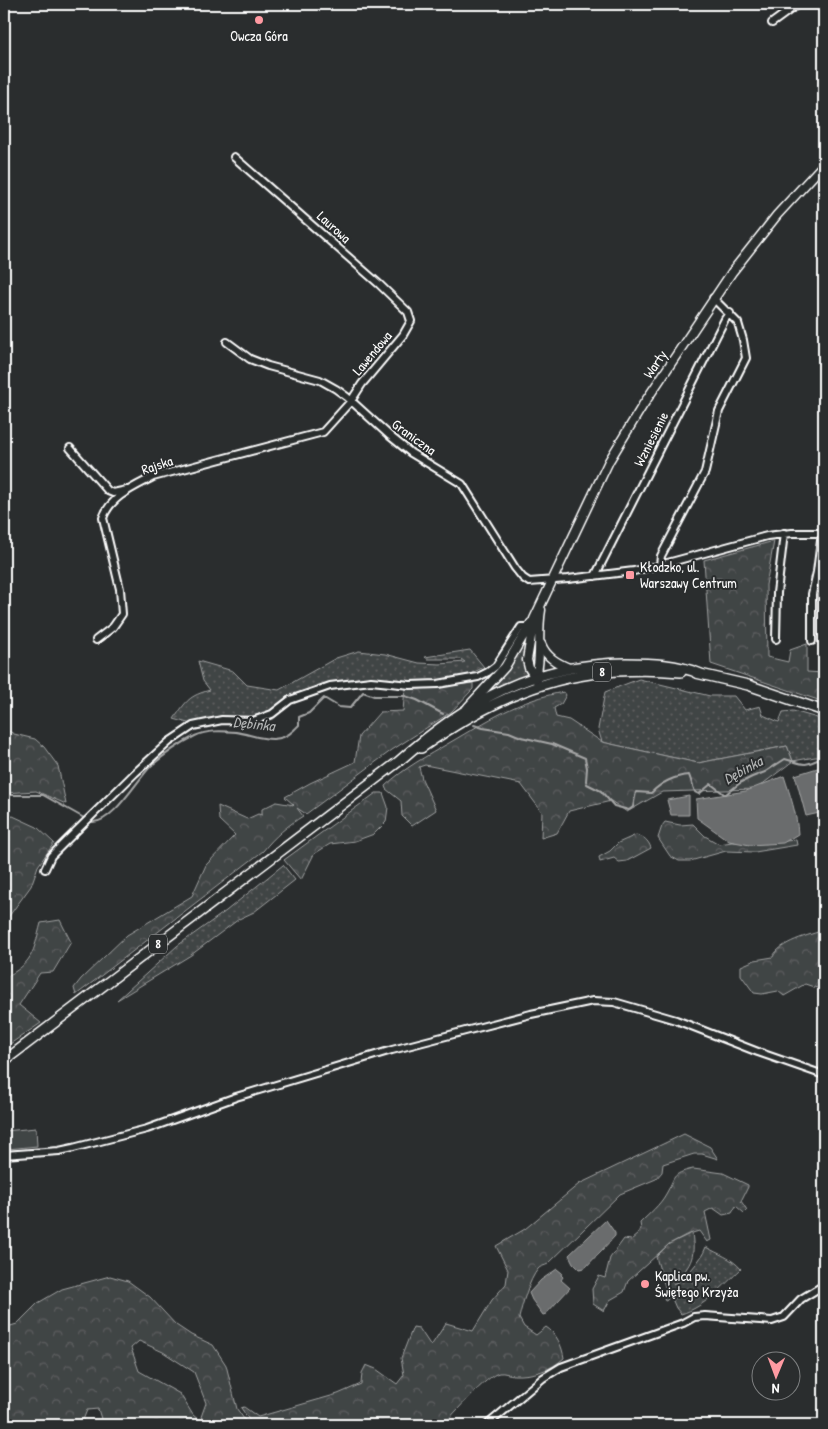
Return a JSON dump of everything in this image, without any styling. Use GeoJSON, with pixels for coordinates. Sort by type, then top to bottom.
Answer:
{"type":"FeatureCollection","features":[{"type":"Feature","properties":{"kind":"highway","name":"8"},"geometry":{"type":"LineString","coordinates":[[451,723],[494,704],[537,681],[569,668],[620,663],[668,668],[741,683],[824,711]]}},
{"type":"Feature","properties":{"kind":"highway","name":"8"},"geometry":{"type":"LineString","coordinates":[[4,1061],[451,723],[467,708],[501,690],[537,681],[567,678],[596,672],[668,668]]}},
{"type":"Feature","properties":{"kind":"main road","name":"Warty"},"geometry":{"type":"LineString","coordinates":[[537,681],[529,668],[527,660],[534,619],[596,486],[620,441],[713,298],[743,257],[771,222],[824,164]]}},
{"type":"Feature","properties":{"kind":"main road","name":"Warty"},"geometry":{"type":"LineString","coordinates":[[537,681],[543,602]]}},
{"type":"Feature","properties":{"kind":"main road"},"geometry":{"type":"LineString","coordinates":[[467,708],[505,667],[534,619]]}},
{"type":"Feature","properties":{"kind":"main road"},"geometry":{"type":"LineString","coordinates":[[540,643],[552,659],[569,668]]}},
{"type":"Feature","properties":{"kind":"street"},"geometry":{"type":"LineString","coordinates":[[772,23],[798,4]]}},
{"type":"Feature","properties":{"kind":"street","name":"Laurowa"},"geometry":{"type":"LineString","coordinates":[[234,157],[379,284],[408,312],[411,321]]}},
{"type":"Feature","properties":{"kind":"street"},"geometry":{"type":"LineString","coordinates":[[660,565],[661,556],[705,472],[719,411],[746,358],[740,328],[735,318],[713,298]]}},
{"type":"Feature","properties":{"kind":"street","name":"Wzniesienie"},"geometry":{"type":"LineString","coordinates":[[595,576],[725,319],[730,313]]}},
{"type":"Feature","properties":{"kind":"street","name":"Lawendowa"},"geometry":{"type":"LineString","coordinates":[[351,401],[362,384],[403,335],[411,321]]}},
{"type":"Feature","properties":{"kind":"street","name":"Graniczna"},"geometry":{"type":"LineString","coordinates":[[227,342],[250,359],[268,366],[320,380],[336,389],[411,453],[462,484],[488,528],[523,578],[529,582],[553,580]]}},
{"type":"Feature","properties":{"kind":"street","name":"Rajska"},"geometry":{"type":"LineString","coordinates":[[96,640],[113,627],[122,614],[120,589],[103,518],[106,510],[115,500],[130,489],[153,477],[322,432],[351,401]]}},
{"type":"Feature","properties":{"kind":"street"},"geometry":{"type":"LineString","coordinates":[[70,448],[108,491],[130,489]]}},
{"type":"Feature","properties":{"kind":"street"},"geometry":{"type":"LineString","coordinates":[[553,580],[595,576],[660,565],[766,536],[784,533],[823,533],[812,594],[812,641]]}},
{"type":"Feature","properties":{"kind":"street"},"geometry":{"type":"LineString","coordinates":[[776,639],[777,593],[784,533]]}},
{"type":"Feature","properties":{"kind":"street"},"geometry":{"type":"LineString","coordinates":[[45,869],[52,856],[66,841],[135,773],[169,742],[193,726],[222,720],[253,721],[272,714],[290,700],[330,686],[371,681],[410,685],[438,684],[478,677],[496,666],[521,627],[529,627]]}},
{"type":"Feature","properties":{"kind":"street"},"geometry":{"type":"LineString","coordinates":[[4,1155],[59,1151],[147,1129],[236,1097],[392,1050],[531,1014],[593,1001],[614,1002],[677,1021],[824,1075]]}},
{"type":"Feature","properties":{"kind":"street"},"geometry":{"type":"LineString","coordinates":[[487,1425],[543,1378],[561,1367],[683,1323],[694,1317],[772,1320],[784,1317],[801,1299],[824,1285]]}},
{"type":"Feature","properties":{"kind":"green space"},"geometry":{"type":"Polygon","coordinates":[[[774,541],[766,585],[767,657],[788,662],[790,650],[807,644],[807,672],[824,673],[824,702],[711,664],[704,560],[774,541]]]}},
{"type":"Feature","properties":{"kind":"green space"},"geometry":{"type":"Polygon","coordinates":[[[530,629],[530,675],[478,698],[501,674],[525,640],[530,629]]]}},
{"type":"Feature","properties":{"kind":"green space"},"geometry":{"type":"Polygon","coordinates":[[[470,650],[484,667],[464,677],[438,681],[409,682],[353,679],[328,683],[289,697],[270,711],[252,716],[222,717],[191,724],[174,719],[189,700],[197,694],[210,690],[203,681],[198,661],[233,671],[247,685],[279,690],[336,658],[359,651],[385,654],[419,663],[440,664],[465,662],[461,659],[427,659],[425,657],[470,650]]]}},
{"type":"Feature","properties":{"kind":"green space"},"geometry":{"type":"Polygon","coordinates":[[[639,679],[710,696],[734,696],[745,710],[760,706],[763,715],[779,722],[783,712],[793,711],[824,720],[824,757],[793,761],[787,746],[698,763],[602,742],[598,729],[605,692],[639,679]]]}},
{"type":"Feature","properties":{"kind":"green space"},"geometry":{"type":"Polygon","coordinates":[[[473,683],[473,689],[451,712],[392,750],[306,814],[297,808],[303,816],[292,823],[263,851],[76,995],[74,988],[81,979],[127,935],[192,896],[206,865],[235,835],[219,820],[218,806],[247,819],[258,814],[262,815],[262,809],[276,802],[294,805],[285,797],[355,762],[359,736],[380,712],[403,711],[405,688],[440,687],[473,683]]]}},
{"type":"Feature","properties":{"kind":"green space"},"geometry":{"type":"Polygon","coordinates":[[[564,692],[566,695],[561,704],[554,708],[556,717],[569,720],[602,742],[698,763],[787,746],[793,761],[756,789],[662,792],[627,812],[611,801],[569,811],[557,833],[541,838],[542,812],[521,784],[425,765],[419,767],[422,779],[436,810],[412,826],[402,816],[401,801],[386,789],[385,786],[400,774],[477,727],[518,705],[564,692]]]}},
{"type":"Feature","properties":{"kind":"green space"},"geometry":{"type":"Polygon","coordinates":[[[4,728],[14,734],[35,739],[44,747],[58,766],[66,804],[36,791],[4,793],[4,728]]]}},
{"type":"Feature","properties":{"kind":"green space"},"geometry":{"type":"Polygon","coordinates":[[[376,793],[383,793],[388,807],[386,822],[374,834],[355,841],[330,844],[314,854],[301,880],[284,860],[376,793]]]}},
{"type":"Feature","properties":{"kind":"green space"},"geometry":{"type":"Polygon","coordinates":[[[13,816],[37,827],[54,843],[38,866],[31,886],[4,923],[4,818],[13,816]]]}},
{"type":"Feature","properties":{"kind":"green space"},"geometry":{"type":"Polygon","coordinates":[[[665,822],[680,825],[693,824],[705,836],[719,844],[796,840],[797,845],[755,852],[726,851],[690,861],[679,861],[670,856],[658,838],[665,822]]]}},
{"type":"Feature","properties":{"kind":"green space"},"geometry":{"type":"Polygon","coordinates":[[[636,835],[645,839],[651,848],[627,861],[619,862],[614,858],[600,862],[599,857],[610,851],[618,843],[636,835]]]}},
{"type":"Feature","properties":{"kind":"green space"},"geometry":{"type":"Polygon","coordinates":[[[283,865],[295,880],[254,912],[239,919],[191,955],[117,1000],[177,946],[226,911],[283,865]]]}},
{"type":"Feature","properties":{"kind":"green space"},"geometry":{"type":"Polygon","coordinates":[[[60,920],[71,942],[53,972],[40,973],[19,1005],[41,1023],[4,1048],[4,978],[14,973],[26,962],[33,950],[41,923],[60,920]]]}},
{"type":"Feature","properties":{"kind":"green space"},"geometry":{"type":"Polygon","coordinates":[[[824,930],[824,987],[817,988],[805,984],[784,996],[778,991],[762,994],[754,993],[741,975],[741,966],[755,960],[773,957],[776,952],[788,943],[824,930]]]}},
{"type":"Feature","properties":{"kind":"green space"},"geometry":{"type":"Polygon","coordinates":[[[36,1128],[37,1146],[7,1149],[5,1131],[36,1128]]]}},
{"type":"Feature","properties":{"kind":"green space"},"geometry":{"type":"Polygon","coordinates":[[[684,1134],[710,1147],[718,1159],[702,1154],[694,1154],[663,1164],[662,1172],[656,1179],[620,1194],[548,1264],[539,1268],[532,1279],[519,1318],[524,1327],[536,1335],[546,1327],[553,1333],[560,1345],[564,1358],[559,1362],[535,1373],[514,1375],[499,1373],[494,1375],[443,1425],[249,1425],[250,1421],[241,1408],[244,1407],[258,1417],[338,1394],[361,1384],[362,1373],[366,1365],[376,1369],[397,1384],[404,1375],[401,1358],[413,1327],[419,1328],[431,1346],[446,1323],[473,1331],[492,1300],[506,1284],[508,1270],[496,1246],[525,1229],[579,1184],[684,1134]]]}},
{"type":"Feature","properties":{"kind":"green space"},"geometry":{"type":"Polygon","coordinates":[[[693,1169],[723,1173],[748,1185],[741,1201],[747,1210],[744,1213],[736,1206],[732,1213],[723,1215],[713,1208],[705,1212],[711,1240],[707,1242],[699,1231],[669,1244],[628,1281],[624,1292],[610,1300],[604,1311],[593,1304],[592,1289],[599,1276],[605,1278],[610,1258],[624,1239],[631,1240],[638,1234],[641,1229],[640,1223],[661,1202],[675,1177],[680,1173],[693,1169]]]}},
{"type":"Feature","properties":{"kind":"green space"},"geometry":{"type":"Polygon","coordinates":[[[692,1233],[693,1250],[690,1262],[673,1285],[683,1278],[701,1258],[706,1247],[729,1259],[741,1269],[706,1301],[681,1314],[673,1301],[677,1291],[666,1301],[664,1300],[666,1290],[656,1257],[669,1244],[692,1233]]]}},
{"type":"Feature","properties":{"kind":"green space"},"geometry":{"type":"Polygon","coordinates":[[[110,1276],[128,1281],[150,1297],[176,1325],[191,1335],[213,1345],[226,1365],[237,1409],[246,1422],[245,1425],[211,1425],[201,1417],[206,1403],[194,1372],[163,1352],[139,1341],[131,1348],[139,1371],[180,1394],[193,1415],[205,1425],[100,1425],[102,1422],[98,1409],[87,1410],[81,1425],[4,1425],[4,1405],[7,1398],[4,1391],[4,1328],[17,1324],[38,1303],[62,1289],[110,1276]]]}},
{"type":"Feature","properties":{"kind":"shaded area"},"geometry":{"type":"Polygon","coordinates":[[[824,766],[824,812],[806,816],[795,775],[824,766]]]}},
{"type":"Feature","properties":{"kind":"shaded area"},"geometry":{"type":"Polygon","coordinates":[[[784,776],[795,812],[798,834],[783,843],[750,845],[729,841],[697,818],[696,799],[746,791],[784,776]]]}},
{"type":"Feature","properties":{"kind":"shaded area"},"geometry":{"type":"Polygon","coordinates":[[[689,796],[689,815],[671,815],[667,800],[689,796]]]}},
{"type":"Feature","properties":{"kind":"shaded area"},"geometry":{"type":"Polygon","coordinates":[[[606,1220],[615,1236],[585,1268],[579,1269],[569,1255],[606,1220]]]}},
{"type":"Feature","properties":{"kind":"shaded area"},"geometry":{"type":"Polygon","coordinates":[[[557,1269],[562,1273],[563,1277],[561,1280],[570,1288],[543,1315],[529,1293],[541,1280],[557,1269]]]}},
{"type":"Feature","properties":{"kind":"waterway","name":"Dębinka"},"geometry":{"type":"LineString","coordinates":[[92,822],[100,821],[116,809],[151,766],[177,746],[200,734],[226,731],[273,739],[281,738],[299,725],[299,717],[309,713],[324,698],[339,707],[350,708],[363,692],[374,696],[405,696],[417,700],[443,714]]}},
{"type":"Feature","properties":{"kind":"waterway","name":"Dębinka"},"geometry":{"type":"LineString","coordinates":[[474,725],[552,744],[585,758],[587,784],[601,791],[614,806],[629,810],[633,807],[636,792],[651,793],[663,783],[673,778],[689,775],[695,792],[699,794],[711,784],[726,794],[740,783],[765,772],[785,759],[804,764],[824,757]]}},
{"type":"Feature","properties":{"kind":"waterway","name":"Dębinka"},"geometry":{"type":"LineString","coordinates":[[4,795],[43,795],[84,818]]}},
{"type":"Feature","properties":{"kind":"place","name":"Owcza Góra"},"geometry":{"type":"Point","coordinates":[259,20]}},
{"type":"Feature","properties":{"kind":"place","name":"Kłodzko, ul. Warszawy Centrum"},"geometry":{"type":"Point","coordinates":[630,575]}},
{"type":"Feature","properties":{"kind":"place","name":"Kaplica pw. Świętego Krzyża"},"geometry":{"type":"Point","coordinates":[645,1284]}}]}
